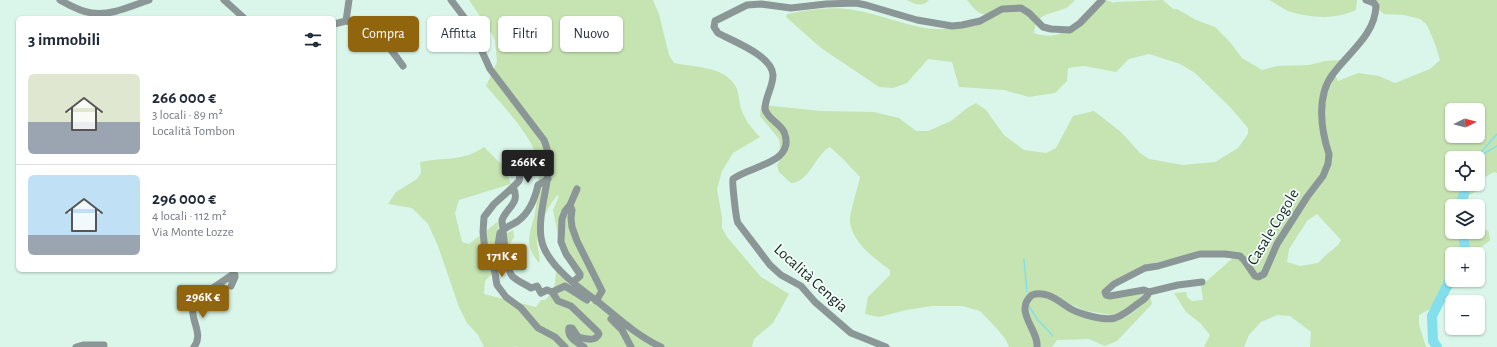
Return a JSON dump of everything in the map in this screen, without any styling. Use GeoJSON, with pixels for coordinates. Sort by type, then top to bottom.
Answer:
{"type":"FeatureCollection","features":[{"type":"Feature","properties":{"kind":"street"},"geometry":{"type":"LineString","coordinates":[[60,0],[90,13],[102,14],[149,0]]}},
{"type":"Feature","properties":{"kind":"street"},"geometry":{"type":"LineString","coordinates":[[224,0],[242,16]]}},
{"type":"Feature","properties":{"kind":"street"},"geometry":{"type":"LineString","coordinates":[[346,21],[349,0]]}},
{"type":"Feature","properties":{"kind":"street"},"geometry":{"type":"LineString","coordinates":[[451,0],[470,25],[490,69],[547,146],[548,179],[541,217],[542,240],[549,257],[572,282],[630,329],[661,347]]}},
{"type":"Feature","properties":{"kind":"street","name":"Località Cengia"},"geometry":{"type":"LineString","coordinates":[[886,347],[851,333],[815,302],[801,286],[781,275],[770,265],[738,223],[735,216],[736,206],[732,183],[733,179],[748,170],[775,160],[784,152],[786,140],[783,130],[770,119],[765,109],[772,79],[770,68],[758,54],[718,32],[714,25],[716,20],[747,5],[761,4],[791,8],[826,4],[856,3],[918,20],[952,26],[971,24],[980,21],[1002,9],[1021,8],[1029,13],[1043,27],[1062,31],[1075,28],[1102,0]]}},
{"type":"Feature","properties":{"kind":"street","name":"Casale Cogole"},"geometry":{"type":"LineString","coordinates":[[1202,282],[1178,285],[1148,292],[1144,290],[1110,296],[1106,295],[1105,292],[1114,284],[1145,268],[1158,266],[1200,254],[1236,255],[1243,258],[1255,276],[1260,277],[1265,273],[1276,244],[1326,170],[1329,159],[1321,122],[1323,99],[1328,83],[1333,74],[1363,40],[1374,19],[1376,6],[1374,3],[1366,0]]}},
{"type":"Feature","properties":{"kind":"street"},"geometry":{"type":"LineString","coordinates":[[336,24],[346,21],[358,24],[379,36],[385,41],[403,66]]}},
{"type":"Feature","properties":{"kind":"street"},"geometry":{"type":"LineString","coordinates":[[521,169],[519,182],[494,204],[484,217],[483,232],[485,251],[494,268],[497,285],[506,297],[521,308],[538,328],[555,337],[565,347]]}},
{"type":"Feature","properties":{"kind":"street"},"geometry":{"type":"LineString","coordinates":[[494,268],[500,234],[503,229],[517,222],[530,208],[535,198],[538,185],[548,179]]}},
{"type":"Feature","properties":{"kind":"street"},"geometry":{"type":"LineString","coordinates":[[513,187],[515,202],[502,220],[508,267],[512,276],[530,288],[537,286],[541,293],[547,290],[552,292],[558,301],[571,306],[598,332],[598,337],[588,339],[578,337],[572,328],[569,328],[569,332],[574,341],[584,347]]}},
{"type":"Feature","properties":{"kind":"street"},"geometry":{"type":"LineString","coordinates":[[572,282],[580,274],[562,247],[560,237],[562,219],[570,206],[577,189]]}},
{"type":"Feature","properties":{"kind":"street"},"geometry":{"type":"LineString","coordinates":[[570,206],[572,210],[572,227],[577,241],[602,291],[596,301]]}},
{"type":"Feature","properties":{"kind":"street"},"geometry":{"type":"LineString","coordinates":[[194,347],[199,336],[192,312],[194,302],[232,275],[235,275],[231,286]]}},
{"type":"Feature","properties":{"kind":"street"},"geometry":{"type":"LineString","coordinates":[[552,292],[564,286],[578,293],[619,326],[626,335],[631,347]]}},
{"type":"Feature","properties":{"kind":"street"},"geometry":{"type":"LineString","coordinates":[[1037,347],[1036,337],[1026,316],[1026,303],[1032,294],[1044,294],[1058,300],[1078,312],[1092,316],[1115,318],[1145,299],[1148,292]]}},
{"type":"Feature","properties":{"kind":"street"},"geometry":{"type":"LineString","coordinates":[[76,347],[83,345],[104,345]]}},
{"type":"Feature","properties":{"kind":"green space"},"geometry":{"type":"Polygon","coordinates":[[[469,0],[653,0],[659,14],[669,55],[674,63],[707,68],[723,74],[735,85],[743,113],[749,124],[760,137],[733,153],[722,171],[717,189],[722,217],[722,228],[727,237],[761,277],[789,294],[773,323],[754,339],[752,347],[484,347],[478,335],[467,323],[459,307],[438,246],[428,224],[412,208],[388,204],[396,192],[417,179],[421,173],[420,162],[461,157],[476,152],[484,147],[499,162],[507,166],[506,171],[511,184],[459,200],[455,213],[462,242],[469,244],[500,220],[498,228],[499,237],[513,230],[514,237],[506,251],[504,262],[485,281],[484,294],[536,307],[541,300],[545,300],[554,291],[556,272],[583,298],[593,305],[587,298],[570,265],[558,235],[553,210],[559,196],[558,195],[547,210],[539,230],[537,241],[540,258],[539,263],[531,251],[529,236],[538,192],[538,166],[534,150],[525,134],[512,116],[486,86],[497,62],[495,41],[490,31],[490,16],[480,16],[469,0]]]}},
{"type":"Feature","properties":{"kind":"green space"},"geometry":{"type":"Polygon","coordinates":[[[907,0],[929,0],[921,5],[907,0]]]}},
{"type":"Feature","properties":{"kind":"green space"},"geometry":{"type":"Polygon","coordinates":[[[967,0],[1075,0],[1068,7],[1042,17],[1035,26],[1034,33],[1055,35],[1064,32],[1082,21],[1106,0],[1114,3],[1163,0],[1173,9],[1177,9],[1196,20],[1215,27],[1230,42],[1242,58],[1262,70],[1277,66],[1309,65],[1325,61],[1341,60],[1323,93],[1327,154],[1326,164],[1266,267],[1258,275],[1244,257],[1182,257],[1153,263],[1104,294],[1141,291],[1148,295],[1138,306],[1112,315],[1086,311],[1045,293],[1025,302],[1036,347],[1009,347],[1006,340],[998,330],[980,311],[962,306],[932,306],[906,310],[879,317],[865,314],[868,297],[890,275],[890,270],[860,244],[852,231],[850,219],[860,177],[830,147],[820,156],[803,178],[797,182],[791,183],[779,172],[777,165],[779,162],[779,139],[760,116],[761,105],[821,111],[874,112],[899,118],[916,131],[928,131],[951,121],[967,108],[976,103],[986,110],[1004,135],[1024,150],[1046,153],[1056,148],[1073,116],[1094,111],[1121,132],[1140,153],[1149,159],[1183,165],[1215,162],[1238,148],[1248,134],[1248,128],[1230,107],[1195,73],[1180,64],[1149,54],[1129,59],[1116,72],[1084,66],[1068,68],[1067,81],[1055,93],[1029,97],[1004,90],[959,87],[952,62],[928,59],[907,83],[893,88],[879,87],[821,48],[786,17],[787,14],[812,10],[828,8],[845,9],[921,27],[948,29],[968,24],[986,15],[978,12],[967,0]]]}},
{"type":"Feature","properties":{"kind":"green space"},"geometry":{"type":"Polygon","coordinates":[[[1269,0],[1357,0],[1356,10],[1331,17],[1322,17],[1288,11],[1269,0]]]}},
{"type":"Feature","properties":{"kind":"green space"},"geometry":{"type":"Polygon","coordinates":[[[1367,0],[1497,0],[1497,173],[1494,172],[1485,177],[1485,151],[1445,151],[1445,191],[1477,191],[1469,195],[1469,199],[1445,199],[1445,239],[1485,239],[1485,229],[1489,232],[1490,240],[1481,247],[1445,247],[1445,287],[1454,287],[1442,296],[1432,308],[1419,315],[1419,325],[1426,347],[1310,347],[1311,332],[1290,316],[1277,315],[1261,322],[1249,335],[1244,347],[1204,347],[1210,335],[1200,323],[1186,312],[1174,293],[1186,292],[1187,297],[1192,301],[1203,300],[1201,286],[1234,257],[1239,258],[1259,279],[1297,216],[1325,177],[1328,146],[1324,110],[1327,95],[1335,75],[1338,81],[1358,73],[1379,76],[1395,83],[1430,69],[1440,60],[1427,25],[1420,19],[1404,15],[1384,14],[1367,0]],[[1317,214],[1307,221],[1289,249],[1287,262],[1300,266],[1318,263],[1338,245],[1341,240],[1317,214]]]}},
{"type":"Feature","properties":{"kind":"green space"},"geometry":{"type":"Polygon","coordinates":[[[1038,294],[1086,313],[1119,318],[1126,317],[1134,312],[1150,296],[1152,304],[1117,341],[1105,346],[1089,339],[1057,340],[1052,347],[1038,347],[1027,316],[1030,297],[1038,294]]]}},
{"type":"Feature","properties":{"kind":"waterway"},"geometry":{"type":"LineString","coordinates":[[1482,151],[1497,134]]}},
{"type":"Feature","properties":{"kind":"waterway"},"geometry":{"type":"LineString","coordinates":[[1485,153],[1497,146]]}},
{"type":"Feature","properties":{"kind":"waterway"},"geometry":{"type":"LineString","coordinates":[[1462,199],[1465,191]]}},
{"type":"Feature","properties":{"kind":"waterway"},"geometry":{"type":"LineString","coordinates":[[1464,239],[1465,247]]}},
{"type":"Feature","properties":{"kind":"waterway"},"geometry":{"type":"LineString","coordinates":[[1024,259],[1027,292]]}},
{"type":"Feature","properties":{"kind":"waterway"},"geometry":{"type":"LineString","coordinates":[[1437,347],[1433,341],[1432,316],[1446,287]]}},
{"type":"Feature","properties":{"kind":"waterway"},"geometry":{"type":"LineString","coordinates":[[1028,305],[1038,320],[1053,336]]}}]}
